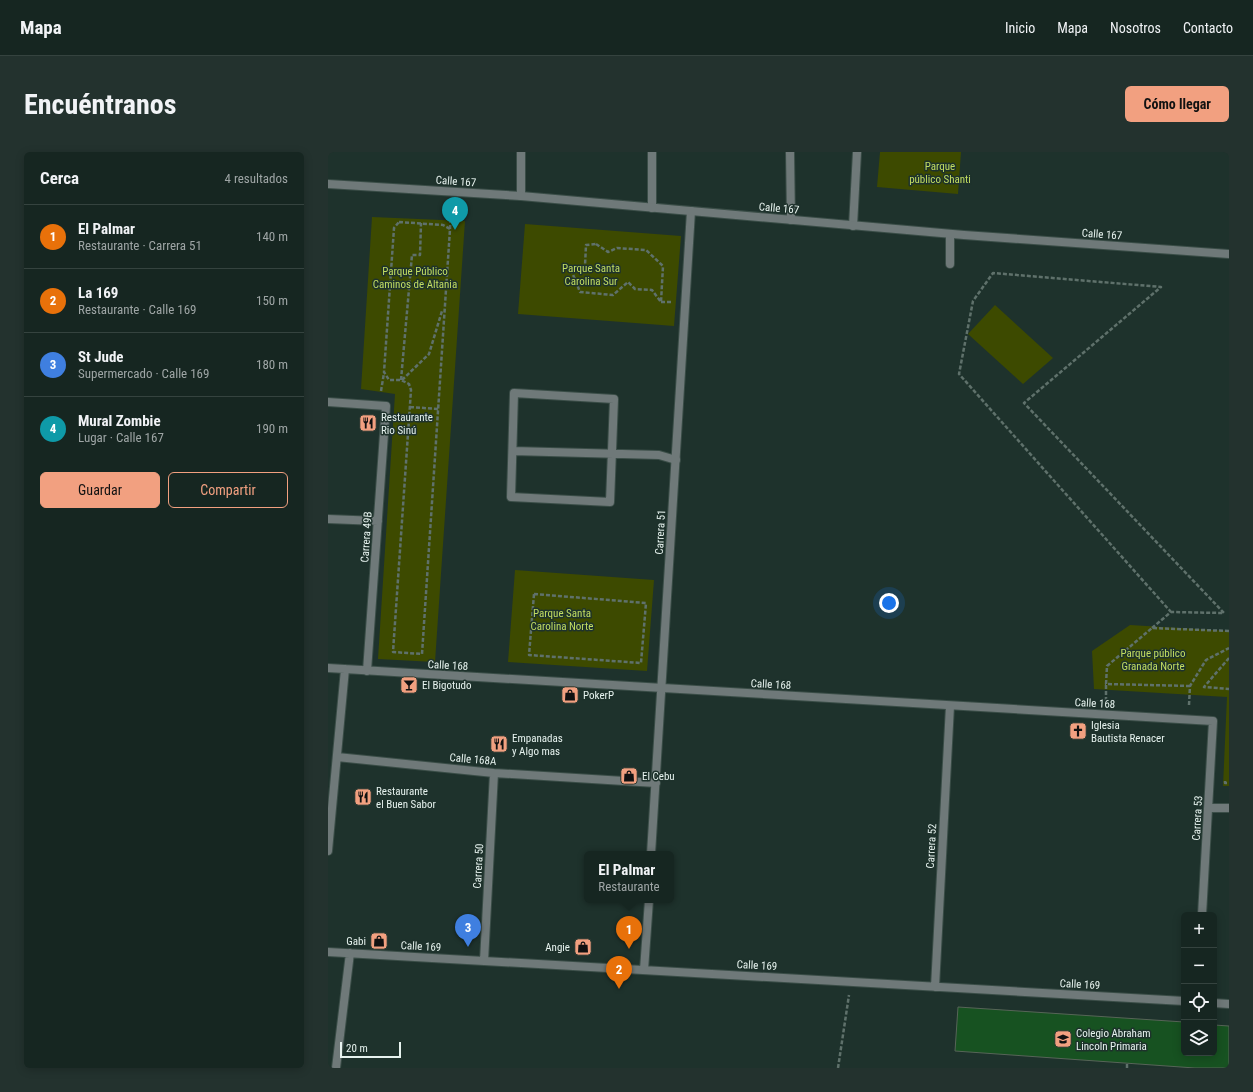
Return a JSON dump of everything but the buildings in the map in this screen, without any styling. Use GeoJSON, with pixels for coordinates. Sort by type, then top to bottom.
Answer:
{"type":"FeatureCollection","features":[{"type":"Feature","properties":{"kind":"street"},"geometry":{"type":"LineString","coordinates":[[521,152],[521,196]]}},
{"type":"Feature","properties":{"kind":"street"},"geometry":{"type":"LineString","coordinates":[[652,152],[652,208]]}},
{"type":"Feature","properties":{"kind":"street"},"geometry":{"type":"LineString","coordinates":[[790,152],[791,220]]}},
{"type":"Feature","properties":{"kind":"street"},"geometry":{"type":"LineString","coordinates":[[853,226],[857,152]]}},
{"type":"Feature","properties":{"kind":"street","name":"Calle 167"},"geometry":{"type":"LineString","coordinates":[[328,184],[521,196],[950,234],[1229,254]]}},
{"type":"Feature","properties":{"kind":"street","name":"Carrera 51"},"geometry":{"type":"LineString","coordinates":[[652,851],[691,211]]}},
{"type":"Feature","properties":{"kind":"street"},"geometry":{"type":"LineString","coordinates":[[950,234],[950,264]]}},
{"type":"Feature","properties":{"kind":"street"},"geometry":{"type":"LineString","coordinates":[[514,393],[614,399],[610,502],[512,497],[513,451],[514,393]]}},
{"type":"Feature","properties":{"kind":"street"},"geometry":{"type":"LineString","coordinates":[[328,402],[382,405]]}},
{"type":"Feature","properties":{"kind":"street","name":"Carrera 49B"},"geometry":{"type":"LineString","coordinates":[[368,671],[378,521],[382,405]]}},
{"type":"Feature","properties":{"kind":"street"},"geometry":{"type":"LineString","coordinates":[[513,451],[659,455],[676,460]]}},
{"type":"Feature","properties":{"kind":"street"},"geometry":{"type":"LineString","coordinates":[[328,519],[378,521]]}},
{"type":"Feature","properties":{"kind":"street","name":"Calle 168"},"geometry":{"type":"LineString","coordinates":[[328,668],[1214,722]]}},
{"type":"Feature","properties":{"kind":"street"},"geometry":{"type":"LineString","coordinates":[[328,850],[345,670]]}},
{"type":"Feature","properties":{"kind":"street","name":"Carrera 52"},"geometry":{"type":"LineString","coordinates":[[935,987],[950,706]]}},
{"type":"Feature","properties":{"kind":"street","name":"Carrera 53"},"geometry":{"type":"LineString","coordinates":[[1202,912],[1214,722]]}},
{"type":"Feature","properties":{"kind":"street","name":"Calle 168A"},"geometry":{"type":"LineString","coordinates":[[337,757],[494,772],[656,783]]}},
{"type":"Feature","properties":{"kind":"street","name":"Carrera 50"},"geometry":{"type":"LineString","coordinates":[[484,961],[494,772]]}},
{"type":"Feature","properties":{"kind":"street"},"geometry":{"type":"LineString","coordinates":[[1208,808],[1229,808]]}},
{"type":"Feature","properties":{"kind":"street"},"geometry":{"type":"LineString","coordinates":[[644,970],[649,903]]}},
{"type":"Feature","properties":{"kind":"street","name":"Calle 169"},"geometry":{"type":"LineString","coordinates":[[328,952],[1181,1001]]}},
{"type":"Feature","properties":{"kind":"street"},"geometry":{"type":"LineString","coordinates":[[336,1068],[350,953]]}},
{"type":"Feature","properties":{"kind":"street"},"geometry":{"type":"LineString","coordinates":[[1217,1003],[1229,1004]]}},
{"type":"Feature","properties":{"kind":"path"},"geometry":{"type":"LineString","coordinates":[[384,372],[389,380],[401,380],[409,384],[411,390],[392,652],[422,654],[451,208]]}},
{"type":"Feature","properties":{"kind":"path"},"geometry":{"type":"LineString","coordinates":[[382,405],[394,228],[399,222],[443,224],[450,229]]}},
{"type":"Feature","properties":{"kind":"path"},"geometry":{"type":"LineString","coordinates":[[401,380],[412,255],[420,255],[421,223]]}},
{"type":"Feature","properties":{"kind":"path"},"geometry":{"type":"LineString","coordinates":[[596,244],[608,252],[617,248],[646,250],[663,266],[661,302],[652,290],[635,289],[628,282],[613,295],[580,292],[572,272],[585,266],[586,245],[596,244]]}},
{"type":"Feature","properties":{"kind":"path"},"geometry":{"type":"LineString","coordinates":[[1172,612],[958,374],[973,300],[993,273],[1161,287],[1024,403],[1224,613],[1172,612],[1107,666],[1106,684],[1190,686]]}},
{"type":"Feature","properties":{"kind":"path"},"geometry":{"type":"LineString","coordinates":[[401,380],[429,354],[444,306]]}},
{"type":"Feature","properties":{"kind":"path"},"geometry":{"type":"LineString","coordinates":[[410,407],[438,409]]}},
{"type":"Feature","properties":{"kind":"path"},"geometry":{"type":"LineString","coordinates":[[534,594],[646,603],[642,663],[529,655],[534,594]]}},
{"type":"Feature","properties":{"kind":"path"},"geometry":{"type":"LineString","coordinates":[[1152,628],[1229,631]]}},
{"type":"Feature","properties":{"kind":"path"},"geometry":{"type":"LineString","coordinates":[[1189,720],[1190,686],[1206,660],[1229,648]]}},
{"type":"Feature","properties":{"kind":"path"},"geometry":{"type":"LineString","coordinates":[[1229,658],[1204,687],[1229,689]]}},
{"type":"Feature","properties":{"kind":"path"},"geometry":{"type":"LineString","coordinates":[[838,1068],[851,982]]}},
{"type":"Feature","properties":{"kind":"path"},"geometry":{"type":"LineString","coordinates":[[1127,1063],[1127,1068]]}},
{"type":"Feature","properties":{"kind":"green space","name":"Parque público Shanti"},"geometry":{"type":"Polygon","coordinates":[[[880,152],[961,152],[958,194],[877,187],[880,152]]]}},
{"type":"Feature","properties":{"kind":"green space","name":"Parque Público Caminos de Altania"},"geometry":{"type":"Polygon","coordinates":[[[372,217],[465,221],[435,662],[378,659],[395,394],[361,389],[372,217]]]}},
{"type":"Feature","properties":{"kind":"green space","name":"Parque Santa Carolina Sur"},"geometry":{"type":"Polygon","coordinates":[[[525,224],[681,236],[674,326],[518,314],[525,224]]]}},
{"type":"Feature","properties":{"kind":"green space"},"geometry":{"type":"Polygon","coordinates":[[[995,305],[1053,358],[1023,384],[968,334],[995,305]]]}},
{"type":"Feature","properties":{"kind":"green space","name":"Parque Santa Carolina Norte"},"geometry":{"type":"Polygon","coordinates":[[[515,570],[654,580],[647,671],[508,662],[515,570]]]}},
{"type":"Feature","properties":{"kind":"green space","name":"Parque público Granada Norte"},"geometry":{"type":"Polygon","coordinates":[[[1130,625],[1229,631],[1229,786],[1223,786],[1227,697],[1094,689],[1092,651],[1130,625]]]}},
{"type":"Feature","properties":{"kind":"place","name":"Mural Zombie"},"geometry":{"type":"Point","coordinates":[455,230]}},
{"type":"Feature","properties":{"kind":"place","name":"Restaurante Rio Sinú"},"geometry":{"type":"Point","coordinates":[368,423]}},
{"type":"Feature","properties":{"kind":"place","name":"El Bigotudo"},"geometry":{"type":"Point","coordinates":[409,685]}},
{"type":"Feature","properties":{"kind":"place","name":"PokerP"},"geometry":{"type":"Point","coordinates":[570,695]}},
{"type":"Feature","properties":{"kind":"place","name":"Iglesia Bautista Renacer"},"geometry":{"type":"Point","coordinates":[1078,731]}},
{"type":"Feature","properties":{"kind":"place","name":"Empanadas y Algo mas"},"geometry":{"type":"Point","coordinates":[499,744]}},
{"type":"Feature","properties":{"kind":"place","name":"El Cebu"},"geometry":{"type":"Point","coordinates":[629,776]}},
{"type":"Feature","properties":{"kind":"place","name":"Restaurante el Buen Sabor"},"geometry":{"type":"Point","coordinates":[363,797]}},
{"type":"Feature","properties":{"kind":"place","name":"Gabi"},"geometry":{"type":"Point","coordinates":[379,941]}},
{"type":"Feature","properties":{"kind":"place","name":"St Jude"},"geometry":{"type":"Point","coordinates":[468,947]}},
{"type":"Feature","properties":{"kind":"place","name":"Angie"},"geometry":{"type":"Point","coordinates":[583,947]}},
{"type":"Feature","properties":{"kind":"place","name":"El Palmar"},"geometry":{"type":"Point","coordinates":[629,949]}},
{"type":"Feature","properties":{"kind":"place","name":"La 169"},"geometry":{"type":"Point","coordinates":[619,989]}},
{"type":"Feature","properties":{"kind":"place","name":"Colegio Abraham Lincoln Primaria"},"geometry":{"type":"Point","coordinates":[1063,1039]}}]}
